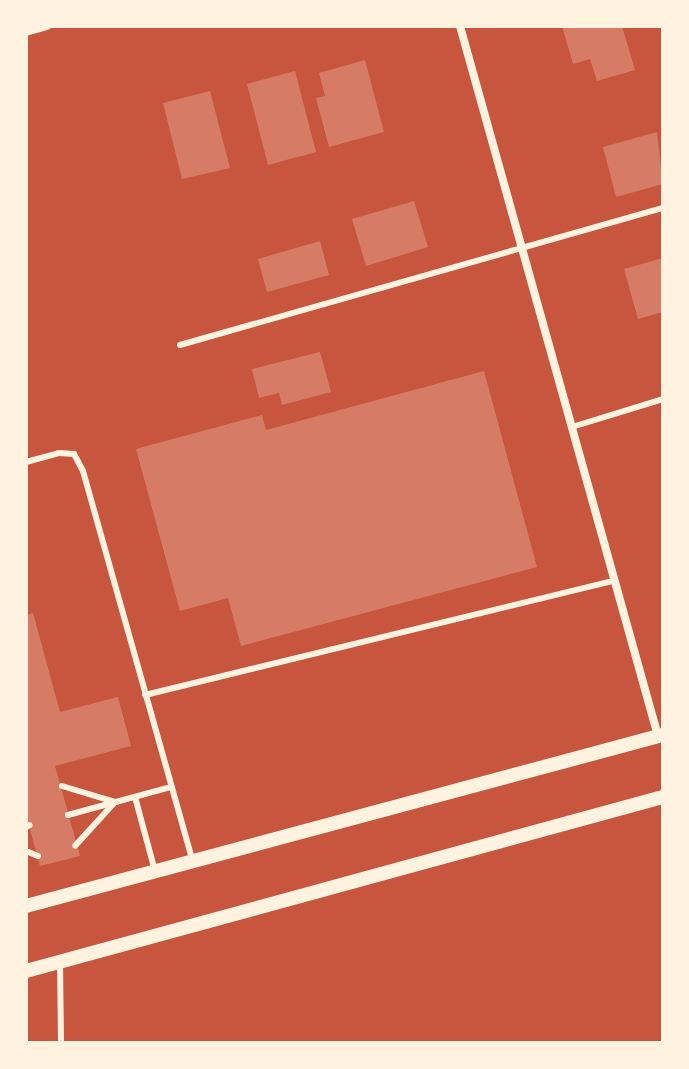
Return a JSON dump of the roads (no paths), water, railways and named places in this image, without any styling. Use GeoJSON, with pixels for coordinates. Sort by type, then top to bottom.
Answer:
{"type":"FeatureCollection","features":[{"type":"Feature","properties":{"kind":"street"},"geometry":{"type":"LineString","coordinates":[[26,32],[47,26]]}},
{"type":"Feature","properties":{"kind":"street"},"geometry":{"type":"LineString","coordinates":[[26,906],[660,735],[460,26]]}},
{"type":"Feature","properties":{"kind":"street"},"geometry":{"type":"LineString","coordinates":[[26,971],[663,797]]}},
{"type":"Feature","properties":{"kind":"lane"},"geometry":{"type":"LineString","coordinates":[[180,345],[663,208]]}},
{"type":"Feature","properties":{"kind":"lane"},"geometry":{"type":"LineString","coordinates":[[572,427],[663,399]]}},
{"type":"Feature","properties":{"kind":"lane"},"geometry":{"type":"LineString","coordinates":[[26,462],[74,454],[83,471],[192,861]]}},
{"type":"Feature","properties":{"kind":"lane"},"geometry":{"type":"LineString","coordinates":[[145,695],[615,580]]}},
{"type":"Feature","properties":{"kind":"lane"},"geometry":{"type":"LineString","coordinates":[[62,786],[115,802]]}},
{"type":"Feature","properties":{"kind":"lane"},"geometry":{"type":"LineString","coordinates":[[68,815],[171,787]]}},
{"type":"Feature","properties":{"kind":"lane"},"geometry":{"type":"LineString","coordinates":[[135,797],[155,871]]}},
{"type":"Feature","properties":{"kind":"lane"},"geometry":{"type":"LineString","coordinates":[[75,846],[115,802]]}},
{"type":"Feature","properties":{"kind":"lane"},"geometry":{"type":"LineString","coordinates":[[26,851],[38,856]]}},
{"type":"Feature","properties":{"kind":"lane"},"geometry":{"type":"LineString","coordinates":[[60,961],[61,1043]]}}]}
